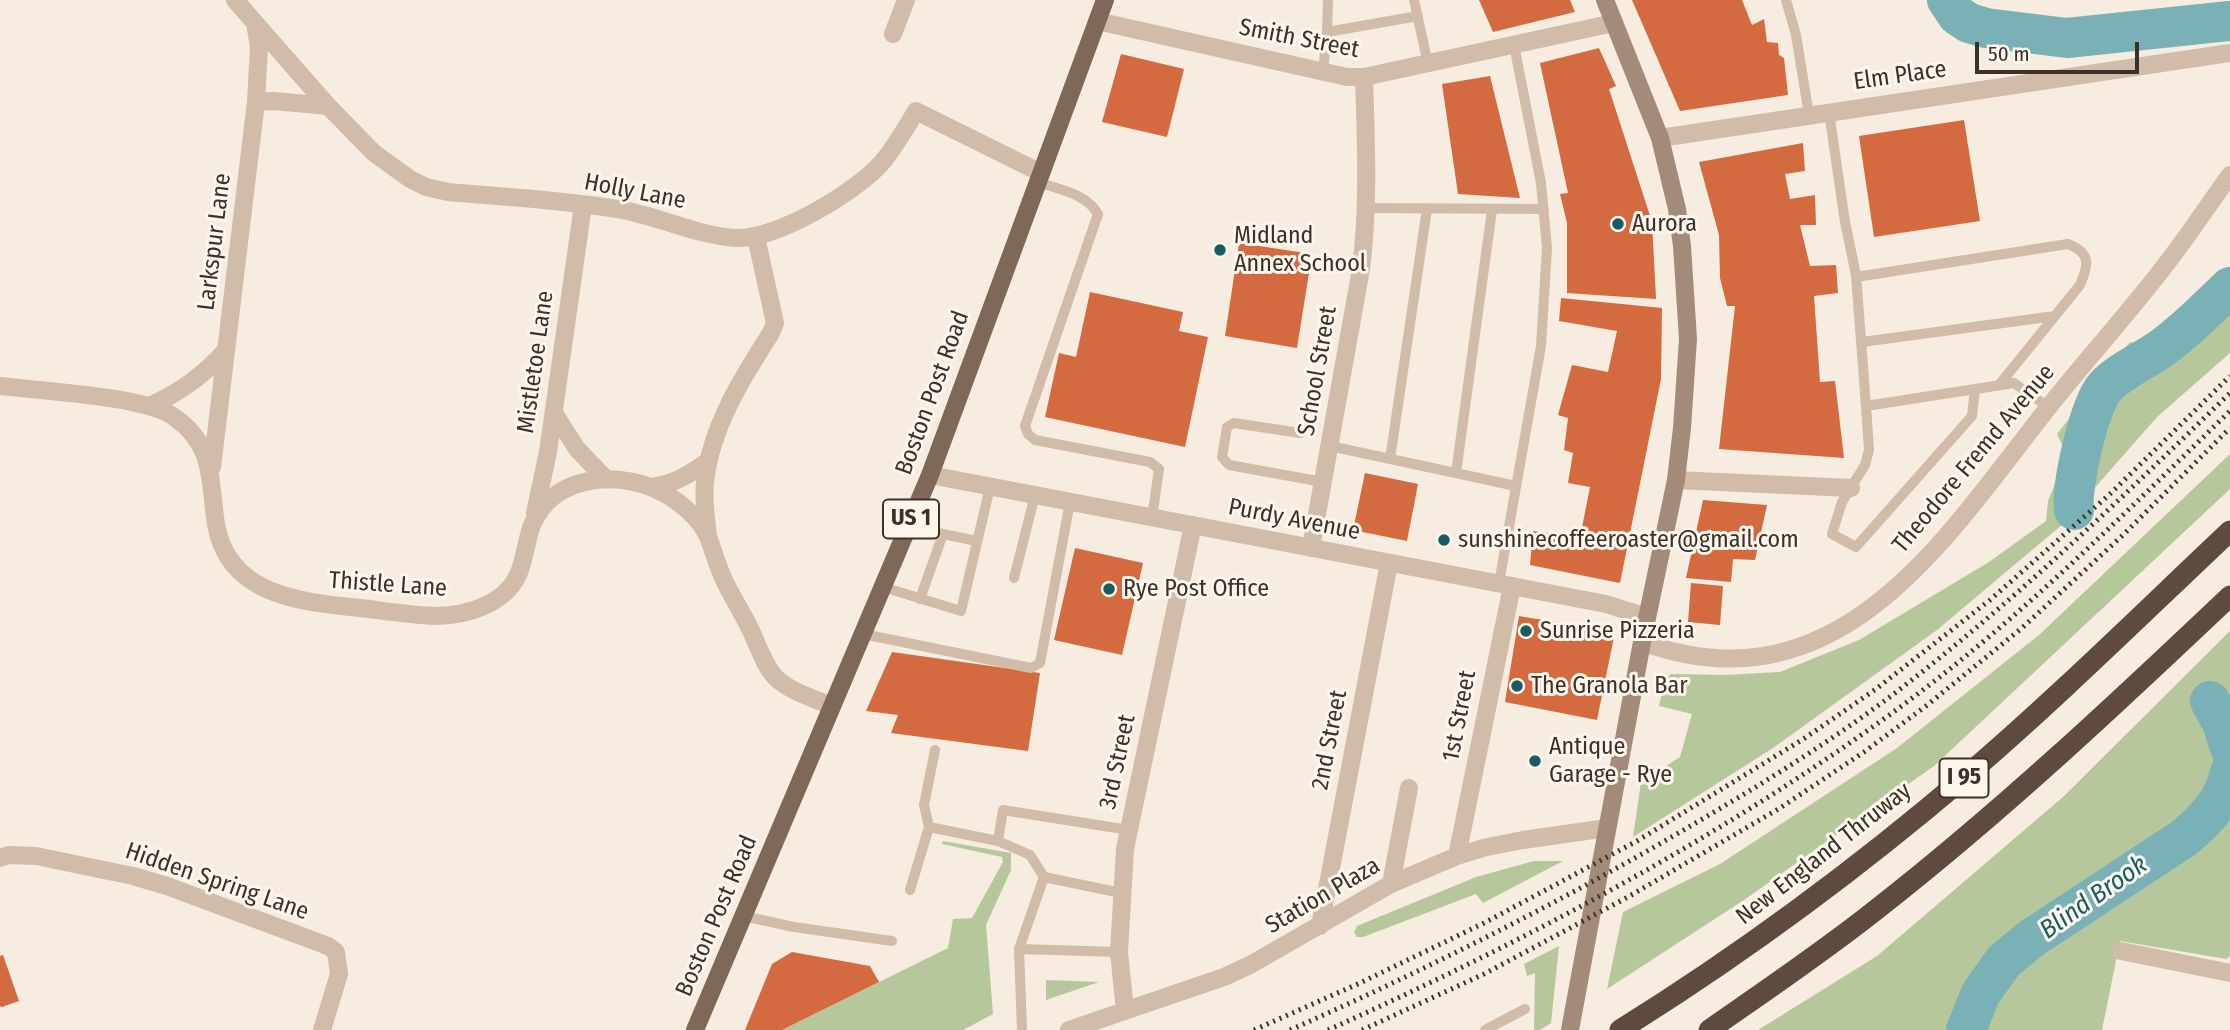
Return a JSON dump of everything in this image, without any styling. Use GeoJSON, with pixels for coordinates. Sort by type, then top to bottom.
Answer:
{"type":"FeatureCollection","features":[{"type":"Feature","properties":{"kind":"highway","name":"New England Thruway"},"geometry":{"type":"LineString","coordinates":[[1620,1030],[1674,997],[1842,877],[1966,776],[2230,531]]}},
{"type":"Feature","properties":{"kind":"highway","name":"I 95"},"geometry":{"type":"LineString","coordinates":[[1709,1030],[1833,942],[1938,860],[2061,755],[2230,596]]}},
{"type":"Feature","properties":{"kind":"main road","name":"Boston Post Road"},"geometry":{"type":"LineString","coordinates":[[695,1030],[930,475],[1105,0]]}},
{"type":"Feature","properties":{"kind":"main road"},"geometry":{"type":"LineString","coordinates":[[1570,1030],[1642,642],[1676,480],[1688,339],[1686,290],[1676,209],[1660,138],[1605,0]]}},
{"type":"Feature","properties":{"kind":"street","name":"Holly Lane"},"geometry":{"type":"LineString","coordinates":[[235,0],[328,106],[391,168],[426,187],[448,192],[642,213],[718,235],[756,237],[783,227],[829,203],[867,178],[884,160],[916,111],[1039,178]]}},
{"type":"Feature","properties":{"kind":"street"},"geometry":{"type":"LineString","coordinates":[[893,34],[906,0]]}},
{"type":"Feature","properties":{"kind":"street","name":"Larkspur Lane"},"geometry":{"type":"LineString","coordinates":[[211,471],[256,102],[259,47],[254,19]]}},
{"type":"Feature","properties":{"kind":"street","name":"Smith Street"},"geometry":{"type":"LineString","coordinates":[[1097,21],[1347,77],[1364,77],[1614,23]]}},
{"type":"Feature","properties":{"kind":"street","name":"Elm Place"},"geometry":{"type":"LineString","coordinates":[[1660,138],[2230,53]]}},
{"type":"Feature","properties":{"kind":"street","name":"School Street"},"geometry":{"type":"LineString","coordinates":[[1311,548],[1361,269],[1367,208],[1364,77]]}},
{"type":"Feature","properties":{"kind":"street"},"geometry":{"type":"LineString","coordinates":[[256,102],[287,101],[328,106]]}},
{"type":"Feature","properties":{"kind":"street","name":"Theodore Fremd Avenue"},"geometry":{"type":"LineString","coordinates":[[1642,642],[1665,650],[1702,657],[1765,656],[1790,651],[1844,627],[1901,583],[1961,520],[2048,407],[2152,283],[2230,175]]}},
{"type":"Feature","properties":{"kind":"street","name":"Mistletoe Lane"},"geometry":{"type":"LineString","coordinates":[[532,524],[543,481],[554,414],[583,205]]}},
{"type":"Feature","properties":{"kind":"street"},"geometry":{"type":"LineString","coordinates":[[708,536],[705,485],[708,461],[728,406],[775,323],[756,237]]}},
{"type":"Feature","properties":{"kind":"street"},"geometry":{"type":"LineString","coordinates":[[149,406],[173,396],[211,368],[226,350]]}},
{"type":"Feature","properties":{"kind":"street","name":"Thistle Lane"},"geometry":{"type":"LineString","coordinates":[[0,386],[149,406],[171,414],[188,428],[203,447],[211,471],[222,548],[232,564],[244,576],[263,588],[307,603],[434,616],[475,611],[507,590],[517,577],[532,524],[553,495],[567,487],[605,478],[650,487],[670,496],[683,506],[708,536],[726,585],[763,660],[774,676],[787,687],[832,706]]}},
{"type":"Feature","properties":{"kind":"street"},"geometry":{"type":"LineString","coordinates":[[554,414],[578,449],[605,478]]}},
{"type":"Feature","properties":{"kind":"street"},"geometry":{"type":"LineString","coordinates":[[650,487],[669,484],[689,475],[708,461]]}},
{"type":"Feature","properties":{"kind":"street","name":"Purdy Avenue"},"geometry":{"type":"LineString","coordinates":[[930,475],[1606,604],[1647,617]]}},
{"type":"Feature","properties":{"kind":"street"},"geometry":{"type":"LineString","coordinates":[[1676,480],[1850,488]]}},
{"type":"Feature","properties":{"kind":"street","name":"3rd Street"},"geometry":{"type":"LineString","coordinates":[[1125,1012],[1119,952],[1121,893],[1129,830],[1193,525]]}},
{"type":"Feature","properties":{"kind":"street","name":"2nd Street"},"geometry":{"type":"LineString","coordinates":[[1320,926],[1389,563]]}},
{"type":"Feature","properties":{"kind":"street","name":"1st Street"},"geometry":{"type":"LineString","coordinates":[[1457,856],[1505,585]]}},
{"type":"Feature","properties":{"kind":"street"},"geometry":{"type":"LineString","coordinates":[[1391,884],[1409,788]]}},
{"type":"Feature","properties":{"kind":"street","name":"Station Plaza"},"geometry":{"type":"LineString","coordinates":[[1069,1030],[1250,965],[1391,884],[1457,856],[1523,839],[1607,828]]}},
{"type":"Feature","properties":{"kind":"street","name":"Hidden Spring Lane"},"geometry":{"type":"LineString","coordinates":[[0,858],[9,855],[36,856],[133,876],[328,946],[336,953],[339,974],[322,1030]]}},
{"type":"Feature","properties":{"kind":"street"},"geometry":{"type":"LineString","coordinates":[[2120,951],[2230,972]]}},
{"type":"Feature","properties":{"kind":"lane"},"geometry":{"type":"LineString","coordinates":[[1323,72],[1328,0]]}},
{"type":"Feature","properties":{"kind":"lane"},"geometry":{"type":"LineString","coordinates":[[1414,0],[1428,64]]}},
{"type":"Feature","properties":{"kind":"lane"},"geometry":{"type":"LineString","coordinates":[[1801,0],[1787,1],[1796,36],[1809,115]]}},
{"type":"Feature","properties":{"kind":"lane"},"geometry":{"type":"LineString","coordinates":[[1327,32],[1418,16]]}},
{"type":"Feature","properties":{"kind":"lane"},"geometry":{"type":"LineString","coordinates":[[1505,585],[1516,486],[1541,346],[1547,248],[1541,183],[1514,45]]}},
{"type":"Feature","properties":{"kind":"lane"},"geometry":{"type":"LineString","coordinates":[[1829,112],[1856,277],[1869,450],[1866,465],[1842,502],[1832,534],[1856,547],[1972,416],[1975,389]]}},
{"type":"Feature","properties":{"kind":"lane"},"geometry":{"type":"LineString","coordinates":[[1039,178],[1092,203],[1098,214],[1025,426],[1028,434],[1035,440],[1150,462],[1159,469],[1160,477],[1153,518]]}},
{"type":"Feature","properties":{"kind":"lane"},"geometry":{"type":"LineString","coordinates":[[1367,208],[1544,209]]}},
{"type":"Feature","properties":{"kind":"lane"},"geometry":{"type":"LineString","coordinates":[[1390,459],[1427,209]]}},
{"type":"Feature","properties":{"kind":"lane"},"geometry":{"type":"LineString","coordinates":[[1455,473],[1492,210]]}},
{"type":"Feature","properties":{"kind":"lane"},"geometry":{"type":"LineString","coordinates":[[1856,277],[2068,244],[2081,248],[2086,258],[2080,285],[1999,385]]}},
{"type":"Feature","properties":{"kind":"lane"},"geometry":{"type":"LineString","coordinates":[[1862,342],[2055,316]]}},
{"type":"Feature","properties":{"kind":"lane"},"geometry":{"type":"LineString","coordinates":[[1866,406],[2014,383],[2048,407]]}},
{"type":"Feature","properties":{"kind":"lane"},"geometry":{"type":"LineString","coordinates":[[1300,433],[1234,423],[1227,427],[1222,457],[1229,465],[1323,482]]}},
{"type":"Feature","properties":{"kind":"lane"},"geometry":{"type":"LineString","coordinates":[[1330,446],[1516,486]]}},
{"type":"Feature","properties":{"kind":"lane"},"geometry":{"type":"LineString","coordinates":[[883,587],[961,611],[990,487]]}},
{"type":"Feature","properties":{"kind":"lane"},"geometry":{"type":"LineString","coordinates":[[1014,578],[1035,495]]}},
{"type":"Feature","properties":{"kind":"lane"},"geometry":{"type":"LineString","coordinates":[[863,634],[1031,668],[1040,663],[1070,502]]}},
{"type":"Feature","properties":{"kind":"lane"},"geometry":{"type":"LineString","coordinates":[[909,525],[977,541]]}},
{"type":"Feature","properties":{"kind":"lane"},"geometry":{"type":"LineString","coordinates":[[920,599],[943,534]]}},
{"type":"Feature","properties":{"kind":"lane"},"geometry":{"type":"LineString","coordinates":[[910,890],[929,827],[924,805],[935,751]]}},
{"type":"Feature","properties":{"kind":"lane"},"geometry":{"type":"LineString","coordinates":[[998,841],[1003,810],[1129,830]]}},
{"type":"Feature","properties":{"kind":"lane"},"geometry":{"type":"LineString","coordinates":[[929,827],[998,841],[1030,855],[1044,877],[1121,893]]}},
{"type":"Feature","properties":{"kind":"lane"},"geometry":{"type":"LineString","coordinates":[[1022,1030],[1019,949],[1044,877]]}},
{"type":"Feature","properties":{"kind":"lane"},"geometry":{"type":"LineString","coordinates":[[743,916],[794,927],[892,941]]}},
{"type":"Feature","properties":{"kind":"lane"},"geometry":{"type":"LineString","coordinates":[[1019,949],[1119,952]]}},
{"type":"Feature","properties":{"kind":"lane"},"geometry":{"type":"LineString","coordinates":[[1486,1030],[1525,1009]]}},
{"type":"Feature","properties":{"kind":"green space"},"geometry":{"type":"Polygon","coordinates":[[[2230,268],[2230,353],[2157,417],[2063,524],[1937,630],[1773,748],[1633,837],[1641,782],[1680,757],[1692,714],[1659,706],[1665,680],[1671,674],[1780,672],[1859,640],[1989,562],[2046,521],[2048,501],[2065,451],[2057,434],[2130,342],[2155,345],[2230,268]]]}},
{"type":"Feature","properties":{"kind":"green space"},"geometry":{"type":"Polygon","coordinates":[[[2230,454],[2230,489],[1934,766],[1744,900],[1607,989],[1623,912],[1720,864],[1897,748],[2039,635],[2230,454]]]}},
{"type":"Feature","properties":{"kind":"green space"},"geometry":{"type":"Polygon","coordinates":[[[2230,631],[2230,956],[2226,959],[2120,941],[2102,1030],[1758,1030],[1877,956],[2063,797],[2230,631]]]}},
{"type":"Feature","properties":{"kind":"green space"},"geometry":{"type":"Polygon","coordinates":[[[943,841],[1011,853],[1011,870],[986,925],[993,1014],[963,1030],[782,1030],[948,948],[953,919],[972,918],[1003,862],[1002,857],[942,844],[943,841]]]}},
{"type":"Feature","properties":{"kind":"green space"},"geometry":{"type":"Polygon","coordinates":[[[1534,861],[1563,861],[1483,903],[1476,894],[1363,937],[1357,937],[1354,932],[1357,926],[1476,877],[1534,861]]]}},
{"type":"Feature","properties":{"kind":"green space"},"geometry":{"type":"Polygon","coordinates":[[[1559,946],[1551,1023],[1540,1030],[1534,1030],[1535,973],[1527,976],[1524,964],[1559,946]]]}},
{"type":"Feature","properties":{"kind":"green space"},"geometry":{"type":"Polygon","coordinates":[[[1046,980],[1099,982],[1046,1000],[1046,980]]]}},
{"type":"Feature","properties":{"kind":"building"},"geometry":{"type":"Polygon","coordinates":[[[1479,0],[1570,0],[1575,12],[1493,32],[1479,0]]]}},
{"type":"Feature","properties":{"kind":"building"},"geometry":{"type":"Polygon","coordinates":[[[1632,0],[1742,0],[1752,25],[1764,19],[1767,42],[1778,43],[1779,55],[1784,58],[1788,95],[1680,111],[1632,0]]]}},
{"type":"Feature","properties":{"kind":"building"},"geometry":{"type":"Polygon","coordinates":[[[1599,48],[1616,86],[1609,89],[1652,222],[1656,299],[1567,293],[1567,223],[1560,194],[1568,193],[1540,63],[1599,48]]]}},
{"type":"Feature","properties":{"kind":"building"},"geometry":{"type":"Polygon","coordinates":[[[1121,54],[1184,69],[1167,137],[1102,122],[1121,54]]]}},
{"type":"Feature","properties":{"kind":"building"},"geometry":{"type":"Polygon","coordinates":[[[1490,76],[1520,198],[1458,194],[1442,84],[1490,76]]]}},
{"type":"Feature","properties":{"kind":"building"},"geometry":{"type":"Polygon","coordinates":[[[1964,120],[1980,221],[1874,237],[1859,136],[1964,120]]]}},
{"type":"Feature","properties":{"kind":"building"},"geometry":{"type":"Polygon","coordinates":[[[1803,143],[1805,171],[1785,174],[1790,199],[1815,195],[1816,225],[1800,225],[1810,266],[1836,265],[1838,293],[1814,296],[1820,382],[1835,381],[1844,458],[1719,449],[1735,306],[1727,306],[1720,278],[1719,235],[1699,162],[1803,143]]]}},
{"type":"Feature","properties":{"kind":"building"},"geometry":{"type":"Polygon","coordinates":[[[1239,243],[1312,254],[1297,348],[1225,336],[1239,243]]]}},
{"type":"Feature","properties":{"kind":"building"},"geometry":{"type":"Polygon","coordinates":[[[1090,292],[1183,312],[1179,331],[1208,337],[1185,447],[1045,417],[1059,353],[1076,357],[1090,292]]]}},
{"type":"Feature","properties":{"kind":"building"},"geometry":{"type":"Polygon","coordinates":[[[1561,298],[1662,308],[1661,379],[1620,583],[1530,565],[1533,531],[1568,536],[1565,547],[1578,548],[1590,487],[1568,483],[1573,453],[1564,450],[1568,418],[1558,415],[1572,365],[1608,372],[1617,331],[1559,321],[1561,298]]]}},
{"type":"Feature","properties":{"kind":"building"},"geometry":{"type":"Polygon","coordinates":[[[1365,473],[1418,484],[1407,541],[1353,530],[1365,473]]]}},
{"type":"Feature","properties":{"kind":"building"},"geometry":{"type":"Polygon","coordinates":[[[1703,500],[1767,505],[1755,560],[1733,559],[1731,582],[1686,578],[1703,500]]]}},
{"type":"Feature","properties":{"kind":"building"},"geometry":{"type":"Polygon","coordinates":[[[1075,548],[1143,563],[1122,655],[1054,640],[1075,548]]]}},
{"type":"Feature","properties":{"kind":"building"},"geometry":{"type":"Polygon","coordinates":[[[1691,583],[1723,586],[1720,625],[1688,622],[1691,583]]]}},
{"type":"Feature","properties":{"kind":"building"},"geometry":{"type":"Polygon","coordinates":[[[1519,616],[1615,632],[1597,720],[1505,702],[1519,616]]]}},
{"type":"Feature","properties":{"kind":"building"},"geometry":{"type":"Polygon","coordinates":[[[892,652],[1040,673],[1028,751],[891,733],[898,715],[866,711],[892,652]]]}},
{"type":"Feature","properties":{"kind":"building"},"geometry":{"type":"Polygon","coordinates":[[[792,952],[870,966],[879,982],[782,1030],[745,1030],[772,964],[792,952]]]}},
{"type":"Feature","properties":{"kind":"building"},"geometry":{"type":"Polygon","coordinates":[[[3,955],[19,1001],[2,1007],[0,956],[3,955]]]}},
{"type":"Feature","properties":{"kind":"waterway","name":"Blind Brook"},"geometry":{"type":"LineString","coordinates":[[1947,0],[1957,15],[1969,23],[1986,28],[2067,38],[2230,21]]}},
{"type":"Feature","properties":{"kind":"waterway","name":"Blind Brook"},"geometry":{"type":"LineString","coordinates":[[2074,510],[2075,483],[2082,446],[2093,410],[2105,387],[2171,341],[2230,287]]}},
{"type":"Feature","properties":{"kind":"waterway","name":"Blind Brook"},"geometry":{"type":"LineString","coordinates":[[2210,701],[2222,723],[2230,748]]}},
{"type":"Feature","properties":{"kind":"waterway","name":"Blind Brook"},"geometry":{"type":"LineString","coordinates":[[1966,1030],[1981,993],[2004,961],[2032,938],[2184,838],[2213,809],[2230,772]]}},
{"type":"Feature","properties":{"kind":"railway"},"geometry":{"type":"LineString","coordinates":[[1254,1030],[1484,923],[1637,841],[1805,738],[1876,689],[1990,600],[2110,494],[2230,376]]}},
{"type":"Feature","properties":{"kind":"railway"},"geometry":{"type":"LineString","coordinates":[[1290,1030],[1448,956],[1603,876],[1751,790],[1843,731],[1933,664],[2021,590],[2230,393]]}},
{"type":"Feature","properties":{"kind":"railway"},"geometry":{"type":"LineString","coordinates":[[1328,1030],[1474,961],[1618,886],[1758,804],[1826,759],[1937,679],[2025,606],[2230,411]]}},
{"type":"Feature","properties":{"kind":"railway"},"geometry":{"type":"LineString","coordinates":[[1362,1030],[1484,974],[1628,897],[1780,808],[1864,752],[2022,628],[2124,534],[2230,428]]}},
{"type":"Feature","properties":{"kind":"place","name":"Aurora"},"geometry":{"type":"Point","coordinates":[1618,224]}},
{"type":"Feature","properties":{"kind":"place","name":"Midland Annex School"},"geometry":{"type":"Point","coordinates":[1220,250]}},
{"type":"Feature","properties":{"kind":"place","name":"sunshinecoffeeroaster@gmail.com"},"geometry":{"type":"Point","coordinates":[1444,540]}},
{"type":"Feature","properties":{"kind":"place","name":"Rye Post Office"},"geometry":{"type":"Point","coordinates":[1109,589]}},
{"type":"Feature","properties":{"kind":"place","name":"Sunrise Pizzeria"},"geometry":{"type":"Point","coordinates":[1526,631]}},
{"type":"Feature","properties":{"kind":"place","name":"The Granola Bar"},"geometry":{"type":"Point","coordinates":[1517,686]}},
{"type":"Feature","properties":{"kind":"place","name":"Antique Garage - Rye"},"geometry":{"type":"Point","coordinates":[1535,761]}}]}
